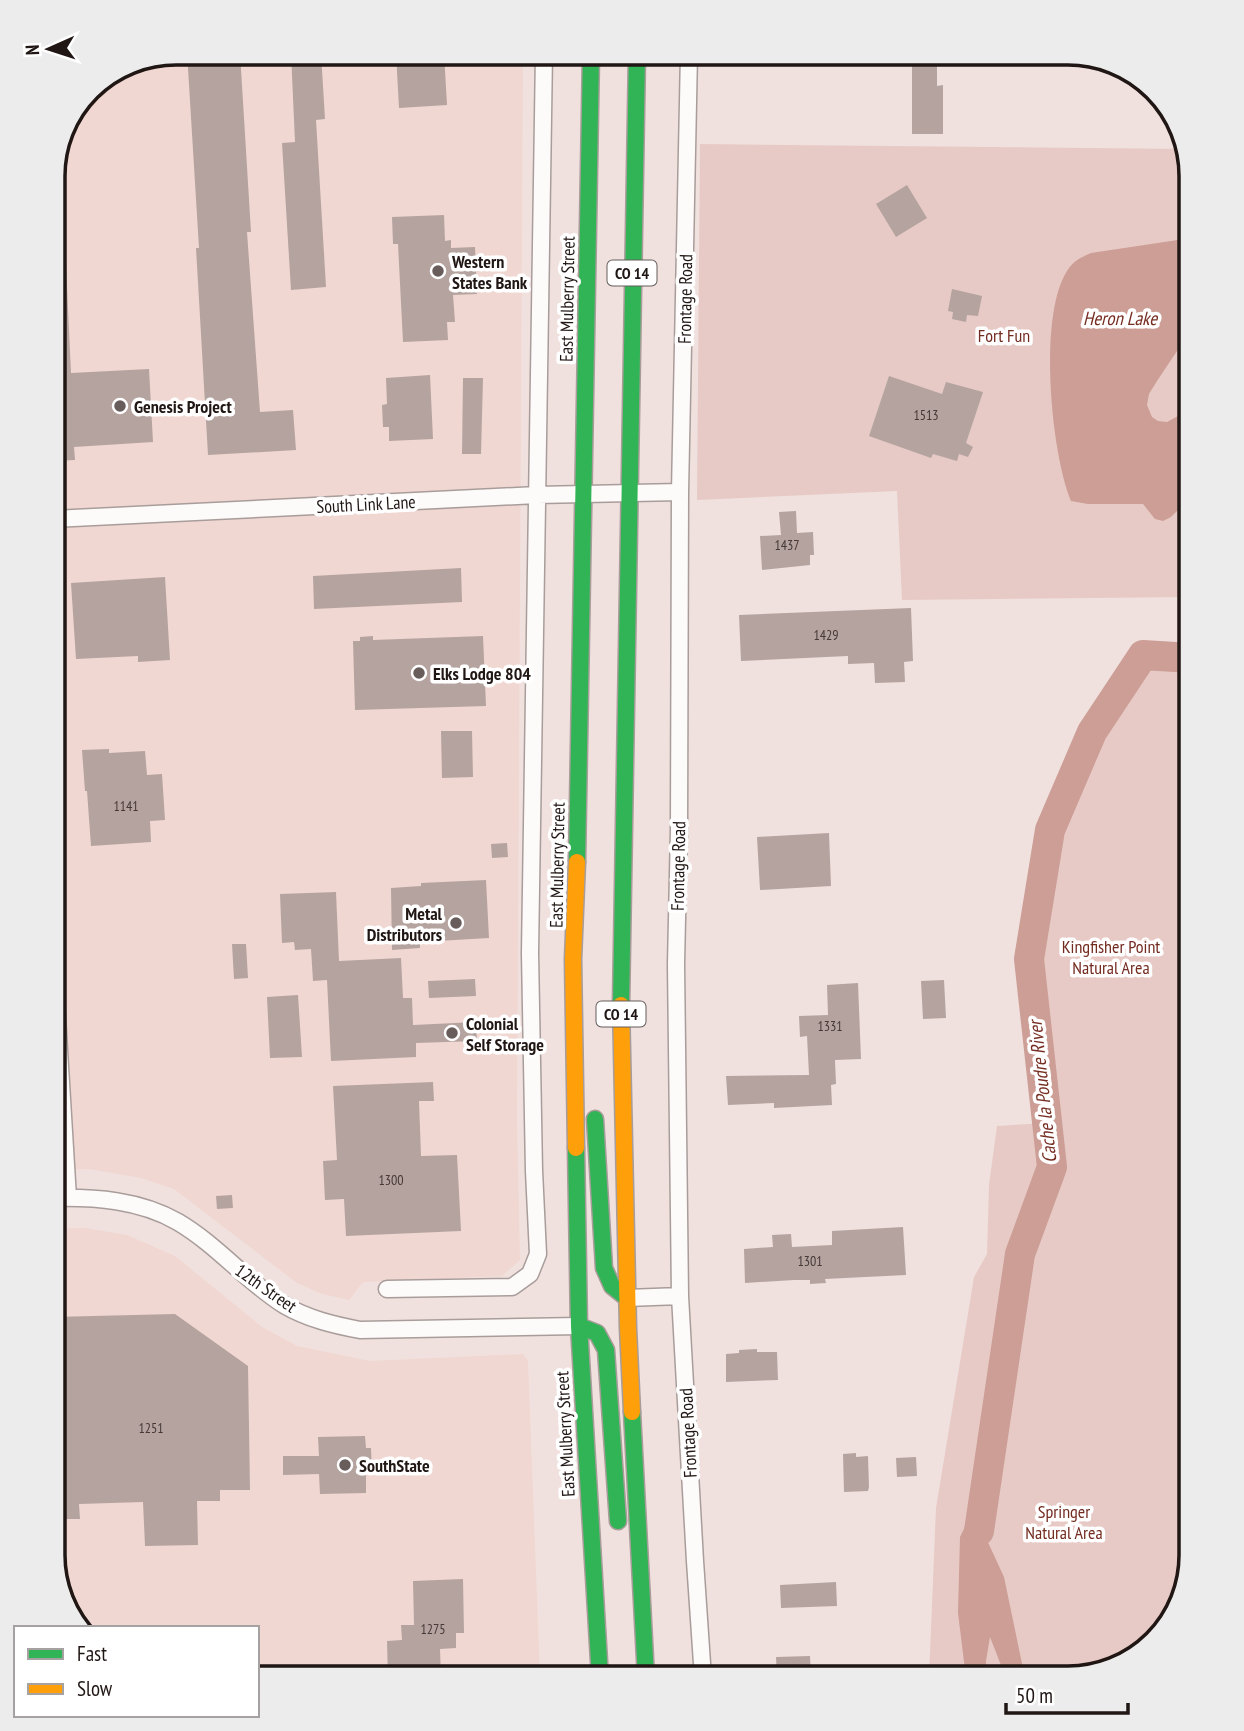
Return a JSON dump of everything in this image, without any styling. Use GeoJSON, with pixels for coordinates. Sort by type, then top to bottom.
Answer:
{"type":"FeatureCollection","features":[{"type":"Feature","properties":{"kind":"highway","name":"East Mulberry Street"},"geometry":{"type":"LineString","coordinates":[[591,65],[573,960],[579,1326],[599,1666]]}},
{"type":"Feature","properties":{"kind":"highway","name":"CO 14"},"geometry":{"type":"LineString","coordinates":[[637,65],[620,963],[627,1298],[646,1666]]}},
{"type":"Feature","properties":{"kind":"highway"},"geometry":{"type":"LineString","coordinates":[[576,909],[590,1049]]}},
{"type":"Feature","properties":{"kind":"highway"},"geometry":{"type":"LineString","coordinates":[[594,1103],[604,1268],[610,1285],[618,1294],[627,1298]]}},
{"type":"Feature","properties":{"kind":"highway"},"geometry":{"type":"LineString","coordinates":[[579,1326],[595,1330],[606,1350],[619,1540]]}},
{"type":"Feature","properties":{"kind":"highway"},"geometry":{"type":"LineString","coordinates":[[625,1566],[642,1605]]}},
{"type":"Feature","properties":{"kind":"highway"},"geometry":{"type":"LineString","coordinates":[[587,1666],[595,1609]]}},
{"type":"Feature","properties":{"kind":"highway"},"geometry":{"type":"LineString","coordinates":[[645,1653],[649,1666]]}},
{"type":"Feature","properties":{"kind":"street"},"geometry":{"type":"LineString","coordinates":[[387,1289],[512,1287],[530,1274],[538,1254],[530,953],[544,65]]}},
{"type":"Feature","properties":{"kind":"street","name":"Frontage Road"},"geometry":{"type":"LineString","coordinates":[[689,65],[680,492],[676,964],[680,1296],[703,1666]]}},
{"type":"Feature","properties":{"kind":"street","name":"South Link Lane"},"geometry":{"type":"LineString","coordinates":[[65,518],[537,495],[680,492]]}},
{"type":"Feature","properties":{"kind":"street","name":"12th Street"},"geometry":{"type":"LineString","coordinates":[[65,1198],[104,1199],[130,1204],[177,1222],[201,1237],[283,1304],[314,1319],[335,1325],[360,1330],[579,1326]]}},
{"type":"Feature","properties":{"kind":"street"},"geometry":{"type":"LineString","coordinates":[[627,1298],[680,1296]]}},
{"type":"Feature","properties":{"kind":"shaded area"},"geometry":{"type":"Polygon","coordinates":[[[523,65],[517,1121],[520,1260],[502,1276],[363,1282],[349,1300],[322,1294],[297,1283],[174,1189],[141,1178],[89,1169],[65,1170],[65,169],[73,134],[97,97],[134,73],[154,67],[523,65]]]}},
{"type":"Feature","properties":{"kind":"shaded area"},"geometry":{"type":"Polygon","coordinates":[[[85,1228],[127,1235],[175,1256],[262,1327],[297,1346],[370,1361],[523,1354],[528,1361],[540,1666],[259,1666],[259,1626],[90,1626],[73,1597],[65,1555],[65,1229],[85,1228]]]}},
{"type":"Feature","properties":{"kind":"green space","name":"Fort Fun"},"geometry":{"type":"Polygon","coordinates":[[[700,144],[1175,149],[1179,176],[1179,597],[902,600],[897,491],[697,500],[700,144]]]}},
{"type":"Feature","properties":{"kind":"green space","name":"Springer Natural Area"},"geometry":{"type":"Polygon","coordinates":[[[1143,655],[1179,657],[1178,1569],[1171,1597],[1156,1623],[1136,1643],[1110,1658],[1068,1666],[929,1666],[936,1508],[974,1277],[987,1254],[989,1185],[997,1126],[1047,1123],[1029,959],[1050,830],[1092,732],[1143,655]]]}},
{"type":"Feature","properties":{"kind":"water","name":"Heron Lake"},"geometry":{"type":"Polygon","coordinates":[[[1179,240],[1179,348],[1149,394],[1147,405],[1152,417],[1158,421],[1167,422],[1179,416],[1179,509],[1163,521],[1155,519],[1143,504],[1088,504],[1071,501],[1064,479],[1050,383],[1053,316],[1059,288],[1069,268],[1091,253],[1179,240]]]}},
{"type":"Feature","properties":{"kind":"water"},"geometry":{"type":"Polygon","coordinates":[[[984,1488],[986,1538],[1004,1577],[1023,1666],[1001,1666],[990,1637],[986,1666],[965,1666],[958,1613],[960,1537],[984,1488]]]}},
{"type":"Feature","properties":{"kind":"building"},"geometry":{"type":"Polygon","coordinates":[[[188,65],[241,65],[251,232],[247,232],[260,412],[293,410],[296,450],[208,455],[196,248],[199,248],[188,65]]]}},
{"type":"Feature","properties":{"kind":"building"},"geometry":{"type":"Polygon","coordinates":[[[292,65],[322,65],[325,119],[316,120],[326,287],[291,290],[282,143],[295,142],[292,65]]]}},
{"type":"Feature","properties":{"kind":"building"},"geometry":{"type":"Polygon","coordinates":[[[397,65],[445,65],[447,105],[399,108],[397,65]]]}},
{"type":"Feature","properties":{"kind":"building"},"geometry":{"type":"Polygon","coordinates":[[[912,65],[937,65],[937,86],[943,85],[943,134],[912,134],[912,65]]]}},
{"type":"Feature","properties":{"kind":"building"},"geometry":{"type":"Polygon","coordinates":[[[907,185],[927,218],[896,237],[876,204],[907,185]]]}},
{"type":"Feature","properties":{"kind":"building","name":"Western States Bank"},"geometry":{"type":"Polygon","coordinates":[[[444,215],[445,241],[451,240],[451,248],[475,247],[477,294],[453,295],[455,322],[447,322],[448,340],[403,342],[398,244],[393,244],[392,217],[444,215]]]}},
{"type":"Feature","properties":{"kind":"building","name":"Genesis Project"},"geometry":{"type":"Polygon","coordinates":[[[65,244],[71,373],[149,369],[153,442],[74,447],[75,460],[65,460],[65,244]]]}},
{"type":"Feature","properties":{"kind":"building"},"geometry":{"type":"Polygon","coordinates":[[[952,289],[982,296],[978,316],[967,315],[966,322],[952,319],[953,312],[948,311],[952,289]]]}},
{"type":"Feature","properties":{"kind":"building"},"geometry":{"type":"Polygon","coordinates":[[[430,375],[433,439],[389,441],[389,427],[383,427],[382,405],[387,404],[386,378],[430,375]]]}},
{"type":"Feature","properties":{"kind":"building"},"geometry":{"type":"Polygon","coordinates":[[[889,376],[942,394],[946,382],[983,392],[966,443],[973,447],[968,457],[959,454],[957,461],[933,454],[931,458],[869,436],[889,376]]]}},
{"type":"Feature","properties":{"kind":"building"},"geometry":{"type":"Polygon","coordinates":[[[463,378],[483,378],[481,454],[462,454],[463,378]]]}},
{"type":"Feature","properties":{"kind":"building"},"geometry":{"type":"Polygon","coordinates":[[[796,511],[797,533],[813,532],[814,555],[810,555],[810,565],[762,570],[760,536],[781,535],[779,512],[796,511]]]}},
{"type":"Feature","properties":{"kind":"building"},"geometry":{"type":"Polygon","coordinates":[[[461,568],[462,602],[314,609],[313,576],[461,568]]]}},
{"type":"Feature","properties":{"kind":"building"},"geometry":{"type":"Polygon","coordinates":[[[165,577],[170,660],[138,662],[138,656],[76,659],[71,583],[165,577]]]}},
{"type":"Feature","properties":{"kind":"building"},"geometry":{"type":"Polygon","coordinates":[[[911,608],[913,661],[904,662],[905,682],[875,683],[874,663],[848,664],[848,656],[741,661],[739,615],[911,608]]]}},
{"type":"Feature","properties":{"kind":"building","name":"Elks Lodge 804"},"geometry":{"type":"Polygon","coordinates":[[[373,636],[373,640],[483,636],[486,706],[355,710],[353,641],[360,641],[360,637],[373,636]]]}},
{"type":"Feature","properties":{"kind":"building"},"geometry":{"type":"Polygon","coordinates":[[[441,731],[472,731],[473,777],[442,778],[441,731]]]}},
{"type":"Feature","properties":{"kind":"building"},"geometry":{"type":"Polygon","coordinates":[[[109,749],[109,753],[145,751],[147,775],[162,774],[165,820],[150,821],[151,842],[91,846],[82,750],[109,749]]]}},
{"type":"Feature","properties":{"kind":"building"},"geometry":{"type":"Polygon","coordinates":[[[829,833],[831,886],[760,890],[757,837],[829,833]]]}},
{"type":"Feature","properties":{"kind":"building"},"geometry":{"type":"Polygon","coordinates":[[[507,843],[508,857],[492,858],[491,844],[507,843]]]}},
{"type":"Feature","properties":{"kind":"building","name":"Metal Distributors"},"geometry":{"type":"Polygon","coordinates":[[[486,880],[489,938],[420,942],[420,948],[392,950],[391,888],[421,886],[421,883],[486,880]]]}},
{"type":"Feature","properties":{"kind":"building"},"geometry":{"type":"Polygon","coordinates":[[[336,892],[339,961],[401,958],[403,998],[412,998],[413,1025],[476,1022],[477,1041],[416,1043],[416,1057],[331,1061],[327,980],[313,981],[311,949],[295,950],[294,942],[282,943],[280,894],[336,892]]]}},
{"type":"Feature","properties":{"kind":"building"},"geometry":{"type":"Polygon","coordinates":[[[232,944],[246,944],[248,978],[234,979],[232,944]]]}},
{"type":"Feature","properties":{"kind":"building"},"geometry":{"type":"Polygon","coordinates":[[[475,979],[476,996],[429,998],[428,981],[475,979]]]}},
{"type":"Feature","properties":{"kind":"building"},"geometry":{"type":"Polygon","coordinates":[[[944,980],[946,1018],[923,1019],[921,981],[944,980]]]}},
{"type":"Feature","properties":{"kind":"building"},"geometry":{"type":"Polygon","coordinates":[[[858,983],[861,1059],[835,1060],[836,1084],[831,1085],[832,1105],[774,1108],[774,1103],[728,1105],[726,1076],[809,1075],[807,1036],[800,1037],[799,1016],[828,1015],[827,985],[858,983]]]}},
{"type":"Feature","properties":{"kind":"building"},"geometry":{"type":"Polygon","coordinates":[[[298,995],[302,1057],[270,1058],[267,997],[298,995]]]}},
{"type":"Feature","properties":{"kind":"building"},"geometry":{"type":"Polygon","coordinates":[[[433,1082],[434,1101],[419,1101],[421,1156],[457,1155],[461,1231],[346,1236],[344,1199],[325,1200],[323,1161],[337,1160],[333,1086],[433,1082]]]}},
{"type":"Feature","properties":{"kind":"building"},"geometry":{"type":"Polygon","coordinates":[[[232,1195],[233,1208],[217,1209],[216,1196],[232,1195]]]}},
{"type":"Feature","properties":{"kind":"building"},"geometry":{"type":"Polygon","coordinates":[[[903,1227],[906,1275],[825,1279],[826,1283],[810,1284],[810,1280],[745,1283],[744,1249],[773,1247],[772,1235],[791,1234],[792,1247],[832,1245],[832,1231],[903,1227]]]}},
{"type":"Feature","properties":{"kind":"building"},"geometry":{"type":"Polygon","coordinates":[[[175,1314],[248,1366],[250,1490],[220,1490],[220,1501],[197,1501],[198,1545],[145,1546],[143,1502],[79,1504],[80,1519],[65,1519],[65,1317],[175,1314]]]}},
{"type":"Feature","properties":{"kind":"building"},"geometry":{"type":"Polygon","coordinates":[[[757,1349],[757,1352],[777,1352],[778,1380],[726,1382],[726,1354],[757,1349]]]}},
{"type":"Feature","properties":{"kind":"building","name":"SouthState"},"geometry":{"type":"Polygon","coordinates":[[[365,1436],[366,1448],[371,1448],[372,1474],[366,1474],[366,1493],[320,1494],[319,1474],[283,1475],[283,1456],[319,1456],[318,1437],[365,1436]]]}},
{"type":"Feature","properties":{"kind":"building"},"geometry":{"type":"Polygon","coordinates":[[[856,1453],[856,1457],[868,1456],[868,1491],[844,1492],[843,1454],[856,1453]]]}},
{"type":"Feature","properties":{"kind":"building"},"geometry":{"type":"Polygon","coordinates":[[[916,1457],[917,1476],[897,1477],[896,1458],[916,1457]]]}},
{"type":"Feature","properties":{"kind":"building"},"geometry":{"type":"Polygon","coordinates":[[[463,1579],[464,1633],[456,1633],[456,1648],[440,1649],[441,1666],[388,1666],[387,1641],[402,1640],[401,1625],[414,1625],[413,1581],[463,1579]]]}},
{"type":"Feature","properties":{"kind":"building"},"geometry":{"type":"Polygon","coordinates":[[[836,1582],[837,1606],[781,1608],[780,1585],[836,1582]]]}},
{"type":"Feature","properties":{"kind":"building"},"geometry":{"type":"Polygon","coordinates":[[[810,1656],[810,1666],[776,1666],[776,1657],[810,1656]]]}},
{"type":"Feature","properties":{"kind":"waterway","name":"Cache la Poudre River"},"geometry":{"type":"LineString","coordinates":[[979,1531],[1020,1254],[1052,1167],[1029,959],[1050,830],[1092,732],[1143,655],[1179,657]]}},
{"type":"Feature","properties":{"kind":"traffic: fast"},"geometry":{"type":"LineString","coordinates":[[577,862],[591,65]]}},
{"type":"Feature","properties":{"kind":"traffic: fast"},"geometry":{"type":"LineString","coordinates":[[621,1005],[637,65]]}},
{"type":"Feature","properties":{"kind":"traffic: fast"},"geometry":{"type":"LineString","coordinates":[[595,1119],[604,1268],[612,1286],[627,1298]]}},
{"type":"Feature","properties":{"kind":"traffic: fast"},"geometry":{"type":"LineString","coordinates":[[576,1148],[579,1326],[599,1666]]}},
{"type":"Feature","properties":{"kind":"traffic: fast"},"geometry":{"type":"LineString","coordinates":[[579,1326],[597,1333],[606,1350],[618,1521]]}},
{"type":"Feature","properties":{"kind":"traffic: fast"},"geometry":{"type":"LineString","coordinates":[[632,1412],[645,1666]]}},
{"type":"Feature","properties":{"kind":"traffic: slow"},"geometry":{"type":"LineString","coordinates":[[576,1148],[573,959],[577,862]]}},
{"type":"Feature","properties":{"kind":"traffic: slow"},"geometry":{"type":"LineString","coordinates":[[621,1005],[632,1412]]}},
{"type":"Feature","properties":{"kind":"place","name":"Western States Bank"},"geometry":{"type":"Point","coordinates":[438,271]}},
{"type":"Feature","properties":{"kind":"place","name":"Genesis Project"},"geometry":{"type":"Point","coordinates":[120,406]}},
{"type":"Feature","properties":{"kind":"place","name":"Elks Lodge 804"},"geometry":{"type":"Point","coordinates":[419,673]}},
{"type":"Feature","properties":{"kind":"place","name":"Metal Distributors"},"geometry":{"type":"Point","coordinates":[456,923]}},
{"type":"Feature","properties":{"kind":"place","name":"Colonial Self Storage"},"geometry":{"type":"Point","coordinates":[452,1033]}},
{"type":"Feature","properties":{"kind":"place","name":"SouthState"},"geometry":{"type":"Point","coordinates":[345,1465]}},
{"type":"Feature","properties":{"kind":"park label","name":"Kingfisher Point Natural Area"},"geometry":{"type":"Point","coordinates":[1111,956]}}]}
